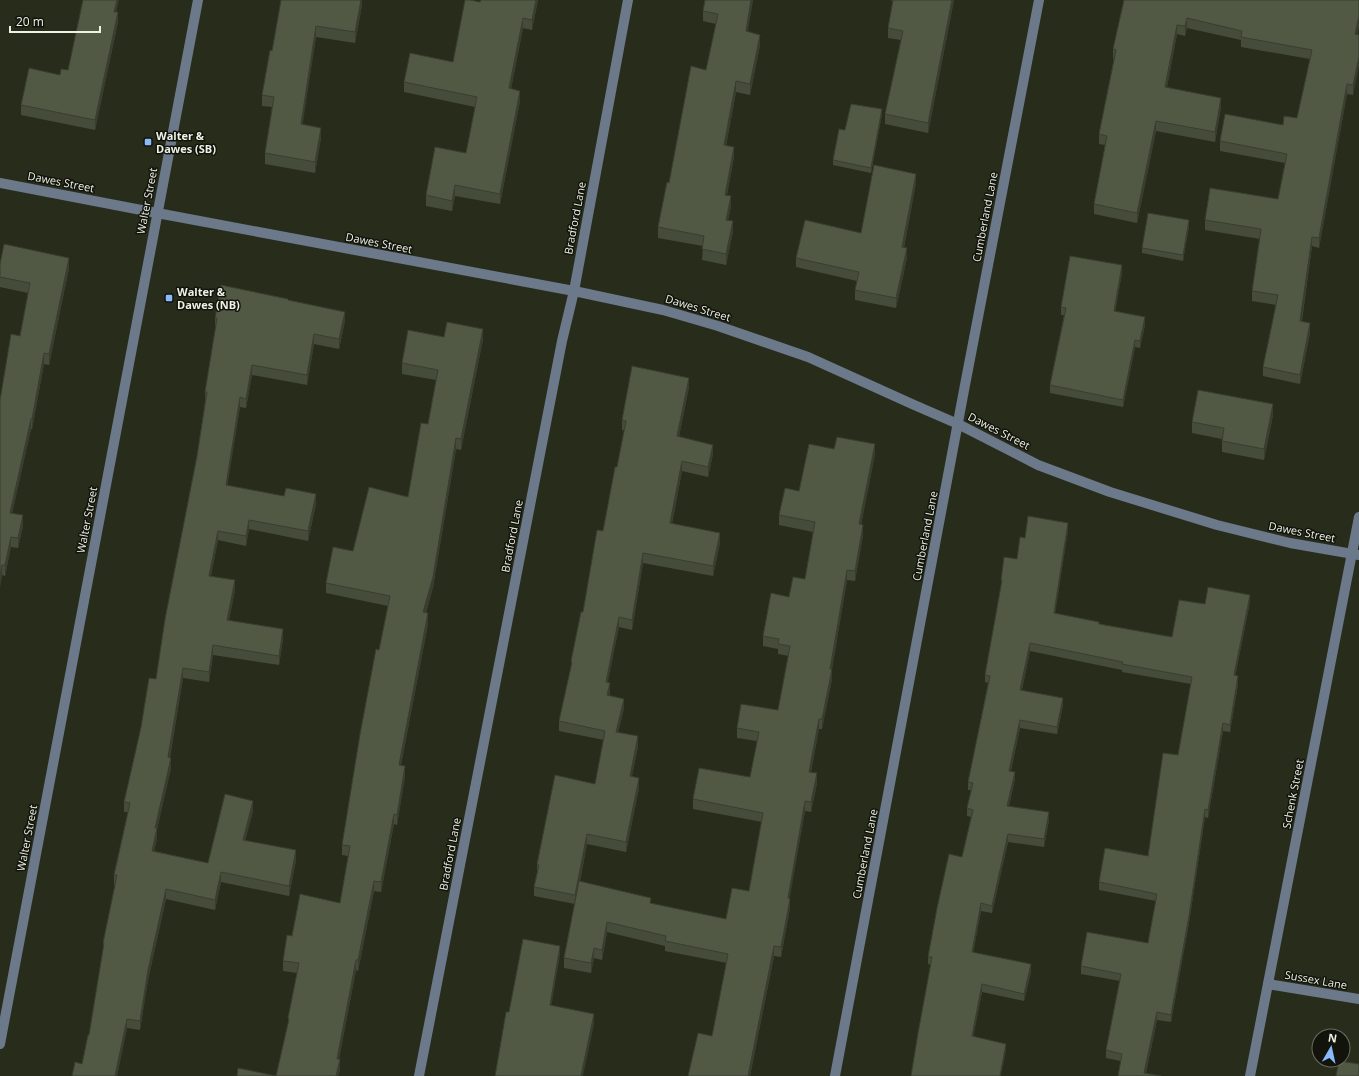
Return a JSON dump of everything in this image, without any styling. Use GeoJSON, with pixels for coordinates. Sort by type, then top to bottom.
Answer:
{"type":"FeatureCollection","features":[{"type":"Feature","properties":{"kind":"street","name":"Walter Street"},"geometry":{"type":"LineString","coordinates":[[0,1044],[198,0]]}},
{"type":"Feature","properties":{"kind":"street","name":"Bradford Lane"},"geometry":{"type":"LineString","coordinates":[[419,1076],[562,341],[574,291],[628,0]]}},
{"type":"Feature","properties":{"kind":"street","name":"Cumberland Lane"},"geometry":{"type":"LineString","coordinates":[[835,1076],[1039,0]]}},
{"type":"Feature","properties":{"kind":"street","name":"Dawes Street"},"geometry":{"type":"LineString","coordinates":[[0,183],[157,214],[574,291],[663,310],[718,326],[808,357],[958,424],[1038,465],[1110,492],[1217,525],[1290,543],[1356,554]]}},
{"type":"Feature","properties":{"kind":"street","name":"Schenk Street"},"geometry":{"type":"LineString","coordinates":[[1250,1076],[1356,554],[1359,517]]}},
{"type":"Feature","properties":{"kind":"street","name":"Sussex Lane"},"geometry":{"type":"LineString","coordinates":[[1268,984],[1359,1000]]}},
{"type":"Feature","properties":{"kind":"building"},"geometry":{"type":"Polygon","coordinates":[[[83,0],[117,0],[114,12],[118,12],[95,120],[21,105],[29,68],[60,75],[61,69],[68,70],[83,0]]]}},
{"type":"Feature","properties":{"kind":"building"},"geometry":{"type":"Polygon","coordinates":[[[281,0],[361,0],[355,32],[316,26],[301,124],[321,128],[315,162],[265,153],[274,97],[262,95],[281,0]]]}},
{"type":"Feature","properties":{"kind":"building"},"geometry":{"type":"Polygon","coordinates":[[[465,0],[480,2],[481,0],[536,0],[532,20],[523,18],[509,88],[520,91],[500,194],[455,185],[452,201],[426,195],[435,147],[466,153],[477,97],[404,82],[410,53],[453,62],[465,0]]]}},
{"type":"Feature","properties":{"kind":"building"},"geometry":{"type":"Polygon","coordinates":[[[705,0],[751,0],[746,31],[760,35],[750,84],[736,81],[724,145],[734,147],[725,195],[731,196],[726,220],[733,221],[726,254],[702,249],[704,236],[658,227],[667,182],[669,183],[691,66],[706,70],[718,14],[703,11],[705,0]]]}},
{"type":"Feature","properties":{"kind":"building"},"geometry":{"type":"Polygon","coordinates":[[[893,0],[952,0],[928,123],[885,114],[903,31],[888,28],[893,0]]]}},
{"type":"Feature","properties":{"kind":"building"},"geometry":{"type":"Polygon","coordinates":[[[1124,0],[1359,0],[1359,16],[1355,34],[1359,35],[1359,57],[1353,85],[1347,84],[1319,238],[1312,237],[1300,321],[1310,323],[1300,375],[1263,367],[1278,295],[1252,291],[1261,229],[1205,220],[1210,188],[1278,199],[1287,154],[1220,141],[1225,114],[1283,125],[1284,116],[1297,118],[1312,50],[1241,37],[1242,31],[1187,18],[1185,26],[1177,25],[1165,87],[1221,98],[1215,132],[1156,121],[1137,213],[1094,204],[1107,136],[1099,134],[1116,50],[1113,49],[1124,0]]]}},
{"type":"Feature","properties":{"kind":"building"},"geometry":{"type":"Polygon","coordinates":[[[851,104],[882,109],[871,168],[833,160],[839,129],[845,130],[851,104]]]}},
{"type":"Feature","properties":{"kind":"building"},"geometry":{"type":"Polygon","coordinates":[[[874,165],[916,174],[902,247],[907,248],[896,298],[855,290],[859,272],[796,258],[805,220],[861,233],[874,165]]]}},
{"type":"Feature","properties":{"kind":"building"},"geometry":{"type":"Polygon","coordinates":[[[1148,213],[1189,220],[1183,255],[1142,248],[1148,213]]]}},
{"type":"Feature","properties":{"kind":"building"},"geometry":{"type":"Polygon","coordinates":[[[4,244],[69,258],[49,354],[44,353],[32,419],[10,513],[23,515],[18,538],[11,537],[5,565],[2,565],[0,577],[0,400],[11,334],[20,336],[30,283],[0,277],[0,264],[4,244]]]}},
{"type":"Feature","properties":{"kind":"building"},"geometry":{"type":"Polygon","coordinates":[[[1070,256],[1122,265],[1114,311],[1145,317],[1140,341],[1135,340],[1123,400],[1050,385],[1066,308],[1061,307],[1070,256]]]}},
{"type":"Feature","properties":{"kind":"building"},"geometry":{"type":"Polygon","coordinates":[[[221,285],[345,312],[339,339],[314,334],[307,375],[252,365],[246,399],[240,397],[226,485],[284,496],[286,488],[316,494],[308,531],[249,520],[246,536],[218,531],[209,576],[235,580],[227,620],[283,629],[279,656],[213,645],[209,672],[183,668],[168,757],[171,758],[155,828],[157,828],[152,851],[208,863],[225,794],[253,801],[243,840],[296,850],[289,886],[221,872],[215,900],[166,889],[148,970],[140,1021],[127,1019],[115,1076],[72,1076],[75,1062],[82,1064],[89,1035],[103,943],[117,875],[114,875],[130,803],[124,802],[141,727],[149,678],[156,679],[165,619],[197,456],[207,392],[205,392],[217,318],[215,318],[221,285]]]}},
{"type":"Feature","properties":{"kind":"building"},"geometry":{"type":"Polygon","coordinates":[[[447,322],[483,329],[461,439],[456,438],[433,577],[423,612],[428,613],[399,765],[405,766],[397,815],[394,814],[381,882],[374,881],[358,960],[356,960],[337,1059],[340,1059],[336,1076],[276,1076],[289,1019],[299,963],[283,961],[287,935],[292,936],[300,894],[340,903],[350,846],[342,845],[360,734],[376,649],[379,650],[390,596],[326,583],[333,547],[353,551],[369,487],[408,497],[421,423],[428,424],[438,370],[402,363],[408,330],[444,337],[447,322]]]}},
{"type":"Feature","properties":{"kind":"building"},"geometry":{"type":"Polygon","coordinates":[[[632,366],[689,378],[677,436],[713,445],[708,467],[682,461],[670,523],[720,533],[713,566],[643,553],[632,620],[619,617],[606,682],[610,683],[607,695],[624,699],[616,732],[638,736],[630,776],[639,778],[626,842],[587,834],[575,895],[534,887],[539,865],[537,864],[555,775],[595,784],[605,731],[559,721],[581,612],[583,612],[597,530],[603,531],[615,467],[617,467],[626,421],[622,420],[632,366]]]}},
{"type":"Feature","properties":{"kind":"building"},"geometry":{"type":"Polygon","coordinates":[[[1198,390],[1273,404],[1264,449],[1222,441],[1224,428],[1192,422],[1198,390]]]}},
{"type":"Feature","properties":{"kind":"building"},"geometry":{"type":"Polygon","coordinates":[[[837,437],[875,444],[859,524],[863,525],[855,571],[847,570],[830,669],[832,669],[822,719],[819,719],[809,772],[817,773],[811,802],[805,801],[781,947],[774,946],[748,1076],[688,1076],[698,1033],[712,1036],[728,954],[665,941],[666,936],[607,922],[602,950],[594,948],[591,963],[564,958],[579,881],[651,898],[650,903],[726,919],[732,888],[749,891],[763,813],[693,799],[699,768],[750,777],[759,732],[737,728],[741,704],[778,710],[790,646],[778,644],[779,639],[763,636],[771,593],[789,597],[793,577],[805,579],[815,522],[779,515],[785,488],[799,491],[809,444],[834,449],[837,437]]]}},
{"type":"Feature","properties":{"kind":"building"},"geometry":{"type":"Polygon","coordinates":[[[1028,516],[1068,523],[1054,613],[1099,622],[1099,624],[1172,637],[1179,600],[1205,604],[1208,587],[1250,595],[1234,675],[1238,676],[1230,725],[1223,723],[1208,810],[1205,809],[1189,916],[1171,1015],[1157,1012],[1144,1073],[1161,1076],[1118,1076],[1122,1054],[1106,1050],[1121,974],[1081,966],[1087,932],[1148,943],[1157,894],[1099,882],[1105,848],[1148,856],[1163,753],[1178,755],[1192,677],[1122,664],[1123,662],[1030,643],[1020,690],[1063,698],[1057,727],[1020,720],[1009,771],[1015,772],[1007,806],[1049,812],[1044,839],[1008,834],[992,906],[981,903],[972,952],[1031,964],[1024,994],[982,984],[972,1036],[1006,1044],[1000,1076],[911,1076],[932,957],[928,957],[949,854],[962,857],[973,810],[967,808],[973,783],[968,782],[990,676],[985,675],[1002,580],[1004,557],[1017,559],[1020,537],[1025,538],[1028,516]]]}},
{"type":"Feature","properties":{"kind":"building"},"geometry":{"type":"Polygon","coordinates":[[[523,939],[560,946],[550,1005],[594,1014],[581,1076],[495,1076],[506,1012],[509,1012],[523,939]]]}},
{"type":"Feature","properties":{"kind":"building"},"geometry":{"type":"Polygon","coordinates":[[[1351,1063],[1359,1064],[1359,1076],[1336,1076],[1338,1068],[1351,1068],[1351,1063]]]}},
{"type":"Feature","properties":{"kind":"building"},"geometry":{"type":"Polygon","coordinates":[[[238,1068],[276,1076],[237,1076],[238,1068]]]}},
{"type":"Feature","properties":{"kind":"place","name":"Walter & Dawes (SB)"},"geometry":{"type":"Point","coordinates":[148,142]}},
{"type":"Feature","properties":{"kind":"place","name":"Walter & Dawes (NB)"},"geometry":{"type":"Point","coordinates":[169,298]}}]}
